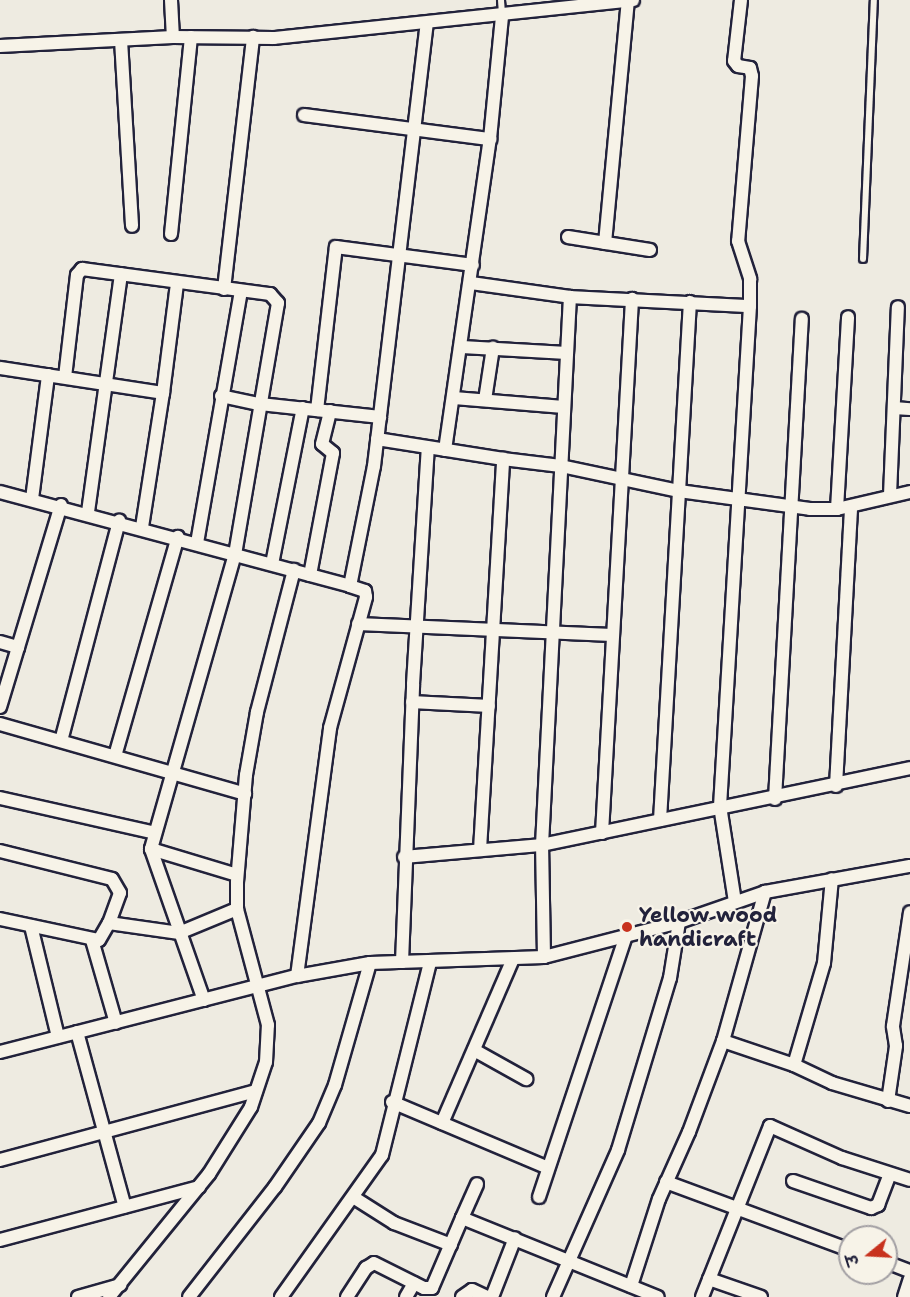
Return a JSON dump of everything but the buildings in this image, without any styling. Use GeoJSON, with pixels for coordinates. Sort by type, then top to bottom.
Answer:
{"type":"FeatureCollection","features":[{"type":"Feature","properties":{"kind":"street"},"geometry":{"type":"LineString","coordinates":[[171,0],[173,37]]}},
{"type":"Feature","properties":{"kind":"street"},"geometry":{"type":"LineString","coordinates":[[0,41],[0,46],[173,37],[253,37],[427,24],[502,16],[575,4],[633,0]]}},
{"type":"Feature","properties":{"kind":"street"},"geometry":{"type":"LineString","coordinates":[[735,902],[720,806],[736,498],[750,306],[750,279],[738,241],[752,76],[750,68],[738,66],[734,61],[741,0]]}},
{"type":"Feature","properties":{"kind":"street"},"geometry":{"type":"LineString","coordinates":[[605,243],[628,1]]}},
{"type":"Feature","properties":{"kind":"street"},"geometry":{"type":"LineString","coordinates":[[445,450],[462,347],[490,139],[502,16]]}},
{"type":"Feature","properties":{"kind":"street"},"geometry":{"type":"LineString","coordinates":[[350,586],[377,439],[397,256],[427,24]]}},
{"type":"Feature","properties":{"kind":"street"},"geometry":{"type":"LineString","coordinates":[[171,234],[190,37]]}},
{"type":"Feature","properties":{"kind":"street"},"geometry":{"type":"LineString","coordinates":[[224,289],[253,37]]}},
{"type":"Feature","properties":{"kind":"street"},"geometry":{"type":"LineString","coordinates":[[121,40],[132,226]]}},
{"type":"Feature","properties":{"kind":"street"},"geometry":{"type":"LineString","coordinates":[[304,116],[490,139]]}},
{"type":"Feature","properties":{"kind":"street"},"geometry":{"type":"LineString","coordinates":[[568,237],[650,250]]}},
{"type":"Feature","properties":{"kind":"street"},"geometry":{"type":"LineString","coordinates":[[316,410],[336,247],[473,265]]}},
{"type":"Feature","properties":{"kind":"street"},"geometry":{"type":"LineString","coordinates":[[65,377],[78,271],[88,269],[270,294],[278,303],[235,554],[171,772],[151,849],[178,933],[204,1000]]}},
{"type":"Feature","properties":{"kind":"street"},"geometry":{"type":"LineString","coordinates":[[88,512],[121,274]]}},
{"type":"Feature","properties":{"kind":"street"},"geometry":{"type":"LineString","coordinates":[[142,527],[177,283]]}},
{"type":"Feature","properties":{"kind":"street"},"geometry":{"type":"LineString","coordinates":[[471,283],[570,297],[750,306]]}},
{"type":"Feature","properties":{"kind":"street"},"geometry":{"type":"LineString","coordinates":[[197,543],[220,396],[241,291]]}},
{"type":"Feature","properties":{"kind":"street"},"geometry":{"type":"LineString","coordinates":[[544,957],[542,845],[570,297]]}},
{"type":"Feature","properties":{"kind":"street"},"geometry":{"type":"LineString","coordinates":[[602,833],[620,480],[632,299]]}},
{"type":"Feature","properties":{"kind":"street"},"geometry":{"type":"LineString","coordinates":[[660,820],[690,302]]}},
{"type":"Feature","properties":{"kind":"street"},"geometry":{"type":"LineString","coordinates":[[890,495],[898,308]]}},
{"type":"Feature","properties":{"kind":"street"},"geometry":{"type":"LineString","coordinates":[[837,509],[848,317]]}},
{"type":"Feature","properties":{"kind":"street"},"geometry":{"type":"LineString","coordinates":[[776,799],[802,319]]}},
{"type":"Feature","properties":{"kind":"street"},"geometry":{"type":"LineString","coordinates":[[462,347],[567,353]]}},
{"type":"Feature","properties":{"kind":"street"},"geometry":{"type":"LineString","coordinates":[[485,400],[493,348]]}},
{"type":"Feature","properties":{"kind":"street"},"geometry":{"type":"LineString","coordinates":[[0,368],[163,393]]}},
{"type":"Feature","properties":{"kind":"street"},"geometry":{"type":"LineString","coordinates":[[32,499],[48,375]]}},
{"type":"Feature","properties":{"kind":"street"},"geometry":{"type":"LineString","coordinates":[[220,396],[260,404],[380,417]]}},
{"type":"Feature","properties":{"kind":"street"},"geometry":{"type":"LineString","coordinates":[[454,398],[564,407]]}},
{"type":"Feature","properties":{"kind":"street"},"geometry":{"type":"LineString","coordinates":[[272,564],[303,408]]}},
{"type":"Feature","properties":{"kind":"street"},"geometry":{"type":"LineString","coordinates":[[894,408],[910,409]]}},
{"type":"Feature","properties":{"kind":"street"},"geometry":{"type":"LineString","coordinates":[[310,575],[333,453],[322,444],[330,411]]}},
{"type":"Feature","properties":{"kind":"street"},"geometry":{"type":"LineString","coordinates":[[377,439],[561,466],[679,491],[791,505],[837,509],[910,492]]}},
{"type":"Feature","properties":{"kind":"street"},"geometry":{"type":"LineString","coordinates":[[402,962],[404,857],[428,447]]}},
{"type":"Feature","properties":{"kind":"street"},"geometry":{"type":"LineString","coordinates":[[480,850],[503,459]]}},
{"type":"Feature","properties":{"kind":"street"},"geometry":{"type":"LineString","coordinates":[[0,493],[88,512],[350,586],[366,594],[330,729],[297,976]]}},
{"type":"Feature","properties":{"kind":"street"},"geometry":{"type":"LineString","coordinates":[[0,707],[61,505]]}},
{"type":"Feature","properties":{"kind":"street"},"geometry":{"type":"LineString","coordinates":[[836,786],[851,507]]}},
{"type":"Feature","properties":{"kind":"street"},"geometry":{"type":"LineString","coordinates":[[61,741],[119,521]]}},
{"type":"Feature","properties":{"kind":"street"},"geometry":{"type":"LineString","coordinates":[[115,756],[178,537]]}},
{"type":"Feature","properties":{"kind":"street"},"geometry":{"type":"LineString","coordinates":[[109,1297],[199,1186],[234,1137],[256,1091],[269,1040],[259,986],[237,909],[237,875],[244,794],[269,655],[294,570]]}},
{"type":"Feature","properties":{"kind":"street"},"geometry":{"type":"LineString","coordinates":[[358,624],[553,635],[612,635]]}},
{"type":"Feature","properties":{"kind":"street"},"geometry":{"type":"LineString","coordinates":[[0,642],[18,647]]}},
{"type":"Feature","properties":{"kind":"street"},"geometry":{"type":"LineString","coordinates":[[412,702],[489,706]]}},
{"type":"Feature","properties":{"kind":"street"},"geometry":{"type":"LineString","coordinates":[[0,724],[244,794]]}},
{"type":"Feature","properties":{"kind":"street"},"geometry":{"type":"LineString","coordinates":[[404,857],[542,845],[720,806],[776,799],[910,769],[910,760]]}},
{"type":"Feature","properties":{"kind":"street"},"geometry":{"type":"LineString","coordinates":[[0,798],[155,833]]}},
{"type":"Feature","properties":{"kind":"street"},"geometry":{"type":"LineString","coordinates":[[151,849],[237,875]]}},
{"type":"Feature","properties":{"kind":"street"},"geometry":{"type":"LineString","coordinates":[[0,851],[112,879],[120,893],[102,939],[92,940],[0,919]]}},
{"type":"Feature","properties":{"kind":"street"},"geometry":{"type":"LineString","coordinates":[[0,1050],[116,1023],[297,976],[370,963],[544,957],[679,922],[765,892],[910,866]]}},
{"type":"Feature","properties":{"kind":"street"},"geometry":{"type":"LineString","coordinates":[[794,1065],[822,975],[832,879]]}},
{"type":"Feature","properties":{"kind":"street"},"geometry":{"type":"LineString","coordinates":[[631,1286],[666,1182],[723,1041],[765,892]]}},
{"type":"Feature","properties":{"kind":"street"},"geometry":{"type":"LineString","coordinates":[[110,923],[178,933],[237,909]]}},
{"type":"Feature","properties":{"kind":"street"},"geometry":{"type":"LineString","coordinates":[[888,1101],[896,1046],[893,1026],[910,912]]}},
{"type":"Feature","properties":{"kind":"street"},"geometry":{"type":"LineString","coordinates":[[553,1297],[618,1150],[670,978],[679,922]]}},
{"type":"Feature","properties":{"kind":"street"},"geometry":{"type":"LineString","coordinates":[[31,926],[58,1037]]}},
{"type":"Feature","properties":{"kind":"street"},"geometry":{"type":"LineString","coordinates":[[539,1197],[626,936]]}},
{"type":"Feature","properties":{"kind":"street"},"geometry":{"type":"LineString","coordinates":[[92,940],[116,1023]]}},
{"type":"Feature","properties":{"kind":"street"},"geometry":{"type":"LineString","coordinates":[[442,1123],[513,959]]}},
{"type":"Feature","properties":{"kind":"street"},"geometry":{"type":"LineString","coordinates":[[280,1297],[382,1155],[392,1102],[430,962]]}},
{"type":"Feature","properties":{"kind":"street"},"geometry":{"type":"LineString","coordinates":[[189,1297],[276,1187],[319,1123],[335,1085],[370,963]]}},
{"type":"Feature","properties":{"kind":"street"},"geometry":{"type":"LineString","coordinates":[[77,1032],[125,1207]]}},
{"type":"Feature","properties":{"kind":"street"},"geometry":{"type":"LineString","coordinates":[[723,1041],[794,1065],[832,1083],[910,1106]]}},
{"type":"Feature","properties":{"kind":"street"},"geometry":{"type":"LineString","coordinates":[[474,1050],[526,1079]]}},
{"type":"Feature","properties":{"kind":"street"},"geometry":{"type":"LineString","coordinates":[[0,1160],[256,1091]]}},
{"type":"Feature","properties":{"kind":"street"},"geometry":{"type":"LineString","coordinates":[[392,1102],[548,1168]]}},
{"type":"Feature","properties":{"kind":"street"},"geometry":{"type":"LineString","coordinates":[[702,1297],[735,1208],[770,1126],[842,1158],[910,1180]]}},
{"type":"Feature","properties":{"kind":"street"},"geometry":{"type":"LineString","coordinates":[[794,1181],[871,1208],[878,1205],[890,1174]]}},
{"type":"Feature","properties":{"kind":"street"},"geometry":{"type":"LineString","coordinates":[[666,1182],[838,1246]]}},
{"type":"Feature","properties":{"kind":"street"},"geometry":{"type":"LineString","coordinates":[[347,1297],[366,1268],[374,1263],[414,1283],[432,1288],[477,1184]]}},
{"type":"Feature","properties":{"kind":"street"},"geometry":{"type":"LineString","coordinates":[[0,1240],[199,1186]]}},
{"type":"Feature","properties":{"kind":"street"},"geometry":{"type":"LineString","coordinates":[[353,1197],[394,1223],[451,1245]]}},
{"type":"Feature","properties":{"kind":"street"},"geometry":{"type":"LineString","coordinates":[[462,1218],[658,1297]]}},
{"type":"Feature","properties":{"kind":"street"},"geometry":{"type":"LineString","coordinates":[[492,1297],[515,1238]]}},
{"type":"Feature","properties":{"kind":"street"},"geometry":{"type":"LineString","coordinates":[[709,1279],[761,1297]]}},
{"type":"Feature","properties":{"kind":"street"},"geometry":{"type":"LineString","coordinates":[[904,1297],[910,1279]]}},
{"type":"Feature","properties":{"kind":"street"},"geometry":{"type":"LineString","coordinates":[[406,1297],[414,1283]]}},
{"type":"Feature","properties":{"kind":"street"},"geometry":{"type":"LineString","coordinates":[[78,1297],[120,1285]]}},
{"type":"Feature","properties":{"kind":"street"},"geometry":{"type":"LineString","coordinates":[[462,1297],[472,1290],[487,1297]]}},
{"type":"Feature","properties":{"kind":"lane"},"geometry":{"type":"LineString","coordinates":[[501,0],[502,16]]}},
{"type":"Feature","properties":{"kind":"lane"},"geometry":{"type":"LineString","coordinates":[[863,260],[874,0]]}},
{"type":"Feature","properties":{"kind":"place","name":"Yellow wood handicraft"},"geometry":{"type":"Point","coordinates":[627,927]}}]}
